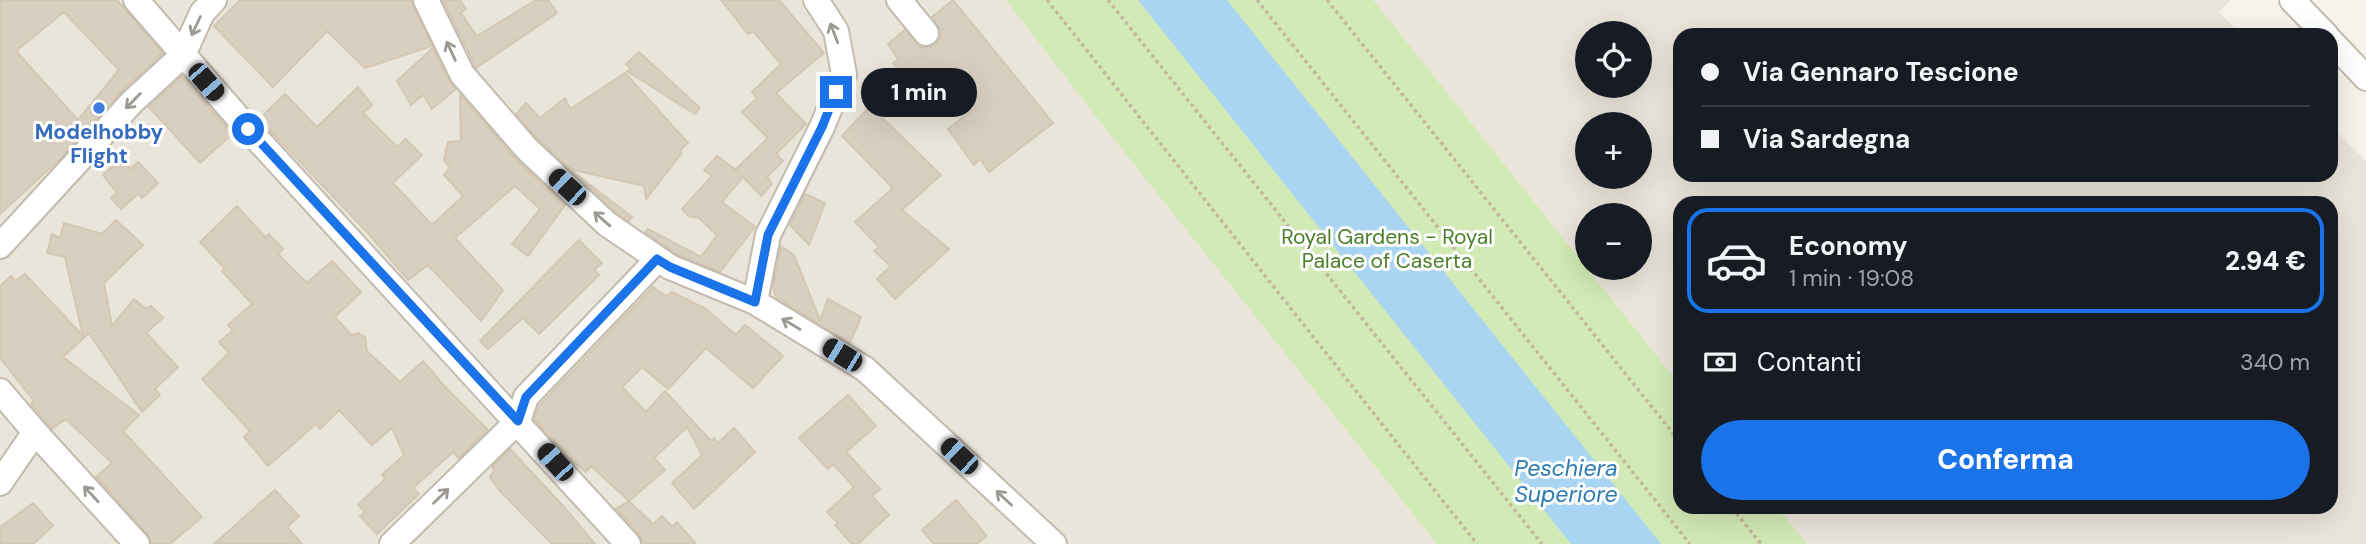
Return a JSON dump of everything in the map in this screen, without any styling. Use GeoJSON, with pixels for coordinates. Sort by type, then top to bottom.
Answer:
{"type":"FeatureCollection","features":[{"type":"Feature","properties":{"kind":"street"},"geometry":{"type":"LineString","coordinates":[[136,0],[248,129],[628,544]]}},
{"type":"Feature","properties":{"kind":"street"},"geometry":{"type":"LineString","coordinates":[[0,246],[132,102],[183,55],[202,13],[214,0]]}},
{"type":"Feature","properties":{"kind":"street"},"geometry":{"type":"LineString","coordinates":[[426,0],[462,74],[527,149],[607,224],[670,267],[755,302],[865,369],[1054,544]]}},
{"type":"Feature","properties":{"kind":"street"},"geometry":{"type":"LineString","coordinates":[[755,302],[768,235],[822,127],[844,74],[836,32],[816,0]]}},
{"type":"Feature","properties":{"kind":"street"},"geometry":{"type":"LineString","coordinates":[[899,0],[926,33]]}},
{"type":"Feature","properties":{"kind":"street"},"geometry":{"type":"LineString","coordinates":[[2292,0],[2319,28]]}},
{"type":"Feature","properties":{"kind":"street"},"geometry":{"type":"LineString","coordinates":[[2338,48],[2366,78]]}},
{"type":"Feature","properties":{"kind":"street"},"geometry":{"type":"LineString","coordinates":[[396,543],[518,421],[526,397],[657,259]]}},
{"type":"Feature","properties":{"kind":"street"},"geometry":{"type":"LineString","coordinates":[[0,391],[137,544]]}},
{"type":"Feature","properties":{"kind":"street"},"geometry":{"type":"LineString","coordinates":[[0,483],[35,432]]}},
{"type":"Feature","properties":{"kind":"path"},"geometry":{"type":"LineString","coordinates":[[1047,0],[1477,544]]}},
{"type":"Feature","properties":{"kind":"path"},"geometry":{"type":"LineString","coordinates":[[1108,0],[1542,544]]}},
{"type":"Feature","properties":{"kind":"path"},"geometry":{"type":"LineString","coordinates":[[1257,0],[1690,544]]}},
{"type":"Feature","properties":{"kind":"path"},"geometry":{"type":"LineString","coordinates":[[1327,0],[1673,433]]}},
{"type":"Feature","properties":{"kind":"path"},"geometry":{"type":"LineString","coordinates":[[1737,514],[1761,544]]}},
{"type":"Feature","properties":{"kind":"shaded area"},"geometry":{"type":"Polygon","coordinates":[[[0,0],[2231,0],[2219,12],[2235,28],[1673,28],[1673,182],[2338,182],[2338,133],[2366,161],[2366,544],[0,544],[0,0]]]}},
{"type":"Feature","properties":{"kind":"green space","name":"Royal Gardens - Royal Palace of Caserta"},"geometry":{"type":"Polygon","coordinates":[[[1006,0],[1373,0],[1575,253],[1575,280],[1596,280],[1673,376],[1673,514],[1783,514],[1807,544],[1437,544],[1006,0]]]}},
{"type":"Feature","properties":{"kind":"water","name":"Peschiera Superiore"},"geometry":{"type":"Polygon","coordinates":[[[1138,0],[1227,0],[1661,544],[1571,544],[1138,0]]]}},
{"type":"Feature","properties":{"kind":"building"},"geometry":{"type":"Polygon","coordinates":[[[0,0],[117,0],[163,53],[121,92],[61,158],[0,214],[0,0]],[[64,12],[16,51],[78,120],[119,70],[64,12]]]}},
{"type":"Feature","properties":{"kind":"building"},"geometry":{"type":"Polygon","coordinates":[[[240,0],[411,0],[432,46],[365,68],[327,31],[273,87],[214,26],[240,0]]]}},
{"type":"Feature","properties":{"kind":"building"},"geometry":{"type":"Polygon","coordinates":[[[443,0],[460,0],[466,9],[461,13],[477,36],[536,0],[548,0],[557,13],[476,68],[443,0]]]}},
{"type":"Feature","properties":{"kind":"building"},"geometry":{"type":"Polygon","coordinates":[[[721,0],[779,0],[824,53],[776,93],[806,124],[776,154],[783,161],[767,177],[772,184],[761,196],[743,177],[722,202],[755,227],[720,272],[677,254],[645,232],[648,229],[701,257],[717,235],[699,218],[689,216],[682,209],[712,176],[704,170],[717,156],[737,171],[768,138],[742,112],[757,98],[752,92],[781,64],[753,31],[748,34],[721,0]]]}},
{"type":"Feature","properties":{"kind":"building"},"geometry":{"type":"Polygon","coordinates":[[[953,0],[1053,123],[989,172],[980,159],[974,165],[948,129],[976,107],[961,93],[951,75],[922,98],[893,63],[898,59],[888,44],[905,30],[920,47],[935,45],[940,39],[941,31],[932,17],[953,0]]]}},
{"type":"Feature","properties":{"kind":"building"},"geometry":{"type":"Polygon","coordinates":[[[433,48],[449,81],[456,89],[432,109],[423,95],[411,105],[397,81],[433,48]]]}},
{"type":"Feature","properties":{"kind":"building"},"geometry":{"type":"Polygon","coordinates":[[[639,52],[700,108],[695,114],[627,71],[631,69],[626,64],[639,52]]]}},
{"type":"Feature","properties":{"kind":"building"},"geometry":{"type":"Polygon","coordinates":[[[625,73],[688,143],[680,150],[682,153],[646,199],[644,186],[570,169],[516,114],[526,103],[540,118],[565,98],[570,109],[625,73]]]}},
{"type":"Feature","properties":{"kind":"building"},"geometry":{"type":"Polygon","coordinates":[[[182,76],[232,134],[200,163],[149,107],[182,76]]]}},
{"type":"Feature","properties":{"kind":"building"},"geometry":{"type":"Polygon","coordinates":[[[358,87],[372,105],[363,113],[397,147],[406,139],[422,155],[393,183],[432,225],[463,196],[444,175],[450,167],[444,160],[448,142],[461,141],[460,95],[516,159],[565,205],[528,256],[512,244],[540,209],[515,186],[455,238],[503,290],[481,321],[428,265],[408,280],[368,233],[259,119],[285,94],[317,127],[358,87]]]}},
{"type":"Feature","properties":{"kind":"building"},"geometry":{"type":"Polygon","coordinates":[[[870,106],[941,175],[902,210],[949,249],[895,299],[877,279],[891,266],[874,251],[879,247],[855,222],[893,188],[842,136],[870,106]]]}},
{"type":"Feature","properties":{"kind":"building"},"geometry":{"type":"Polygon","coordinates":[[[121,159],[131,169],[138,162],[158,183],[142,198],[138,194],[121,209],[111,198],[117,193],[103,175],[121,159]]]}},
{"type":"Feature","properties":{"kind":"building"},"geometry":{"type":"Polygon","coordinates":[[[572,171],[632,217],[629,221],[616,212],[572,171]]]}},
{"type":"Feature","properties":{"kind":"building"},"geometry":{"type":"Polygon","coordinates":[[[805,194],[825,203],[809,245],[790,225],[805,194]]]}},
{"type":"Feature","properties":{"kind":"building"},"geometry":{"type":"Polygon","coordinates":[[[237,206],[265,237],[269,234],[283,249],[278,254],[307,283],[332,261],[361,292],[335,317],[351,335],[358,333],[365,337],[367,351],[400,382],[423,361],[488,430],[459,458],[453,452],[413,488],[419,494],[377,534],[360,516],[365,512],[358,505],[385,479],[382,475],[404,455],[392,428],[372,445],[339,410],[320,429],[316,424],[268,466],[244,437],[250,431],[202,379],[229,353],[219,342],[233,330],[228,325],[252,304],[200,242],[237,206]]]}},
{"type":"Feature","properties":{"kind":"building"},"geometry":{"type":"Polygon","coordinates":[[[116,220],[143,245],[104,283],[112,326],[134,299],[146,309],[151,306],[163,318],[146,333],[178,367],[155,389],[160,395],[142,412],[89,333],[63,357],[139,415],[123,431],[202,517],[170,544],[151,544],[148,534],[96,477],[112,463],[66,419],[52,429],[31,404],[34,401],[0,358],[0,286],[11,276],[15,281],[25,274],[83,336],[65,257],[47,253],[52,234],[60,238],[64,223],[102,234],[116,220]]]}},
{"type":"Feature","properties":{"kind":"building"},"geometry":{"type":"Polygon","coordinates":[[[579,240],[602,263],[594,270],[599,275],[539,334],[523,318],[488,349],[480,341],[579,240]]]}},
{"type":"Feature","properties":{"kind":"building"},"geometry":{"type":"Polygon","coordinates":[[[781,246],[794,255],[820,320],[828,299],[861,317],[850,343],[776,297],[773,287],[781,246]]]}},
{"type":"Feature","properties":{"kind":"building"},"geometry":{"type":"Polygon","coordinates":[[[653,287],[666,296],[672,292],[706,309],[736,335],[745,325],[783,356],[753,388],[706,348],[668,389],[642,367],[622,387],[646,412],[665,391],[711,441],[714,438],[718,443],[734,428],[755,452],[694,509],[672,483],[702,455],[687,427],[654,458],[665,470],[629,501],[591,466],[586,472],[572,461],[534,420],[539,406],[653,287]]]}},
{"type":"Feature","properties":{"kind":"building"},"geometry":{"type":"Polygon","coordinates":[[[848,395],[876,426],[846,452],[880,489],[872,496],[889,515],[858,544],[852,544],[827,512],[854,487],[833,464],[828,469],[799,438],[848,395]]]}},
{"type":"Feature","properties":{"kind":"building"},"geometry":{"type":"Polygon","coordinates":[[[510,449],[595,544],[552,544],[499,490],[490,477],[494,470],[492,467],[510,449]]]}},
{"type":"Feature","properties":{"kind":"building"},"geometry":{"type":"Polygon","coordinates":[[[275,490],[299,516],[287,527],[302,544],[214,544],[275,490]]]}},
{"type":"Feature","properties":{"kind":"building"},"geometry":{"type":"Polygon","coordinates":[[[956,500],[987,536],[977,544],[934,544],[922,530],[956,500]]]}},
{"type":"Feature","properties":{"kind":"building"},"geometry":{"type":"Polygon","coordinates":[[[629,501],[653,524],[662,516],[672,527],[677,522],[696,544],[644,544],[639,534],[616,509],[629,501]]]}},
{"type":"Feature","properties":{"kind":"building"},"geometry":{"type":"Polygon","coordinates":[[[33,503],[53,526],[33,544],[0,544],[0,527],[33,503]]]}},
{"type":"Feature","properties":{"kind":"place","name":"Modelhobby Flight"},"geometry":{"type":"Point","coordinates":[99,108]}},
{"type":"Feature","properties":{"kind":"route"},"geometry":{"type":"LineString","coordinates":[[248,129],[518,421],[526,397],[657,259],[670,267],[755,302],[768,235],[822,127],[836,92]]}}]}
